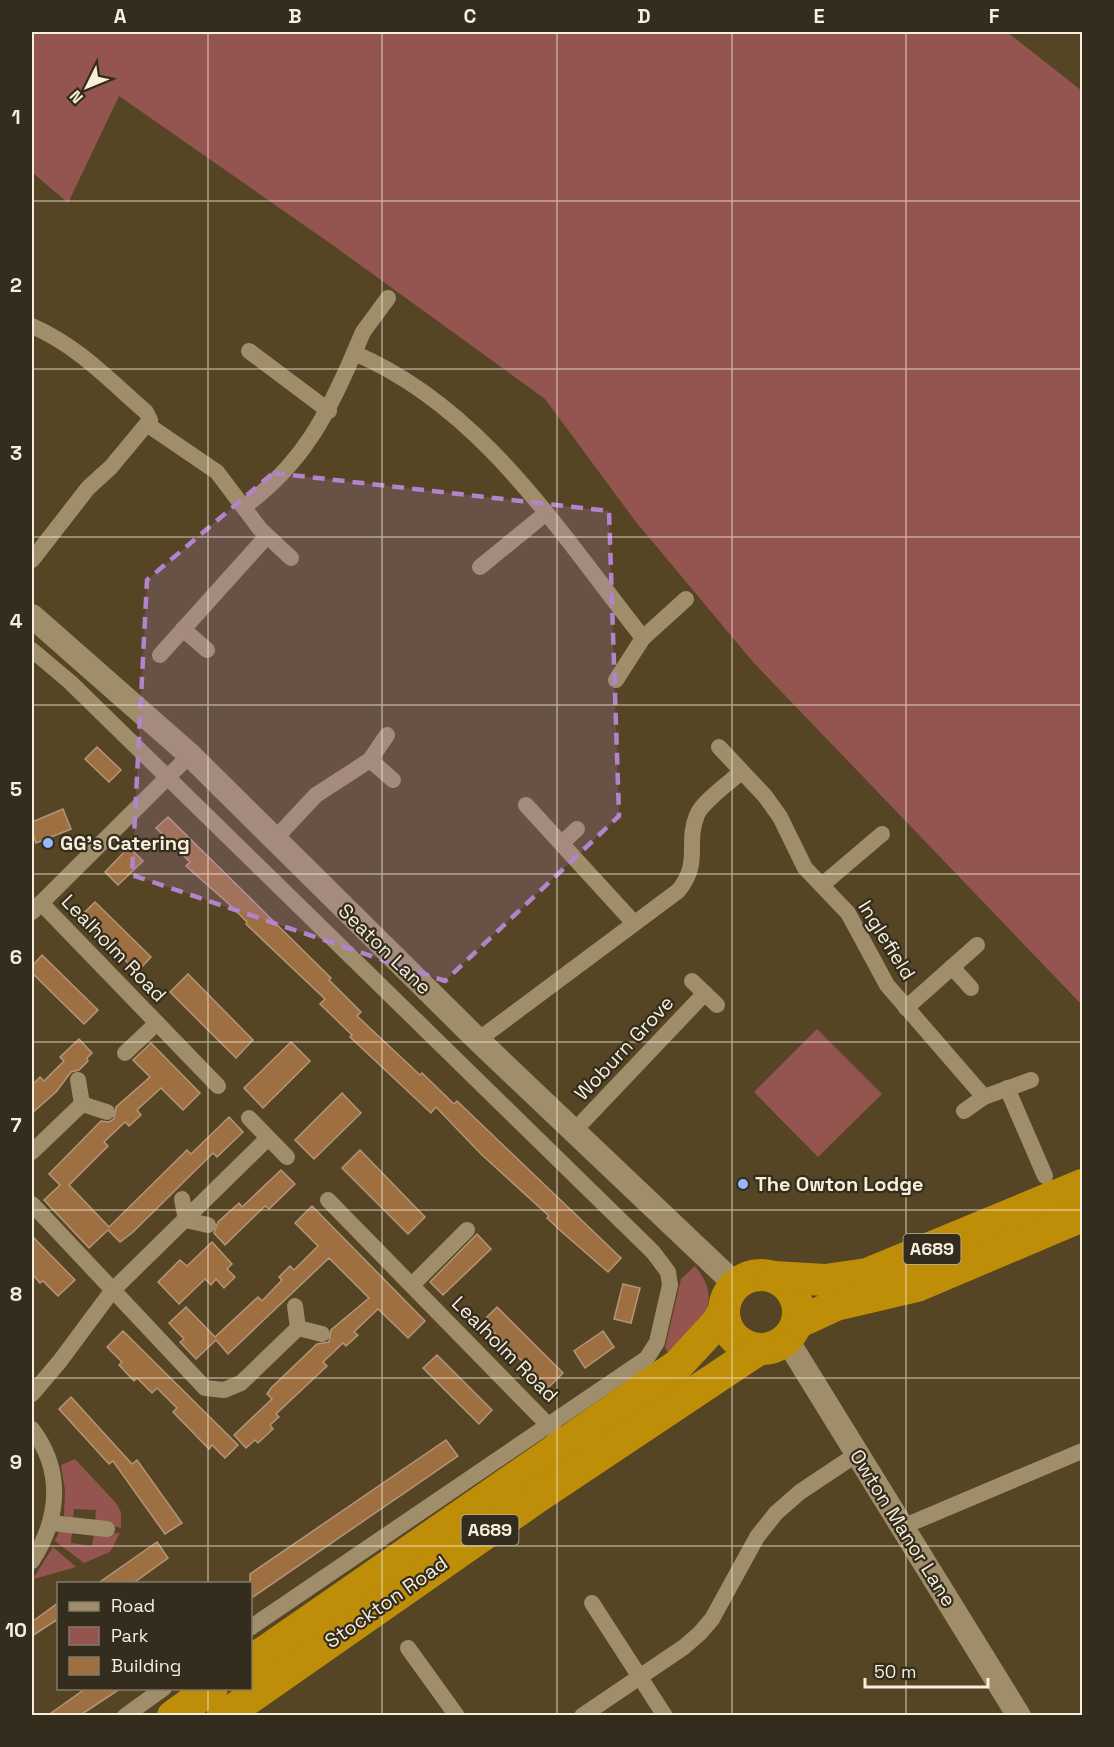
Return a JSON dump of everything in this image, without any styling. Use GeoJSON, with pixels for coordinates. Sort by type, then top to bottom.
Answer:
{"type":"FeatureCollection","features":[{"type":"Feature","properties":{"kind":"highway","name":"A689"},"geometry":{"type":"LineString","coordinates":[[774,1277],[825,1280],[867,1274],[1083,1185]]}},
{"type":"Feature","properties":{"kind":"highway","name":"Stockton Road"},"geometry":{"type":"LineString","coordinates":[[224,1716],[536,1498],[781,1338],[836,1305],[917,1286],[1083,1216]]}},
{"type":"Feature","properties":{"kind":"highway"},"geometry":{"type":"LineString","coordinates":[[761,1275],[774,1277],[791,1290],[799,1308],[781,1338],[743,1344],[734,1337],[727,1326],[730,1298],[747,1278],[761,1275]]}},
{"type":"Feature","properties":{"kind":"highway","name":"Stockton Road"},"geometry":{"type":"LineString","coordinates":[[252,1661],[557,1434],[678,1365],[698,1345],[730,1298]]}},
{"type":"Feature","properties":{"kind":"highway"},"geometry":{"type":"LineString","coordinates":[[173,1716],[211,1690]]}},
{"type":"Feature","properties":{"kind":"main road","name":"Seaton Lane"},"geometry":{"type":"LineString","coordinates":[[32,616],[190,755],[273,841],[574,1131],[730,1298]]}},
{"type":"Feature","properties":{"kind":"main road","name":"Owton Manor Lane"},"geometry":{"type":"LineString","coordinates":[[781,1338],[857,1454],[1019,1716]]}},
{"type":"Feature","properties":{"kind":"street"},"geometry":{"type":"LineString","coordinates":[[245,506],[277,480],[329,411],[363,332],[388,298]]}},
{"type":"Feature","properties":{"kind":"street"},"geometry":{"type":"LineString","coordinates":[[32,326],[62,341],[97,366],[147,412],[150,420],[148,425],[88,488],[32,560]]}},
{"type":"Feature","properties":{"kind":"street"},"geometry":{"type":"LineString","coordinates":[[249,351],[329,411]]}},
{"type":"Feature","properties":{"kind":"street"},"geometry":{"type":"LineString","coordinates":[[354,353],[409,381],[453,413],[494,450],[643,638]]}},
{"type":"Feature","properties":{"kind":"street"},"geometry":{"type":"LineString","coordinates":[[148,425],[217,472],[267,536],[291,558]]}},
{"type":"Feature","properties":{"kind":"street"},"geometry":{"type":"LineString","coordinates":[[480,567],[545,514]]}},
{"type":"Feature","properties":{"kind":"street"},"geometry":{"type":"LineString","coordinates":[[160,655],[267,536]]}},
{"type":"Feature","properties":{"kind":"street"},"geometry":{"type":"LineString","coordinates":[[616,680],[643,638],[686,600]]}},
{"type":"Feature","properties":{"kind":"street"},"geometry":{"type":"LineString","coordinates":[[183,629],[207,650]]}},
{"type":"Feature","properties":{"kind":"street","name":"Seaton Lane"},"geometry":{"type":"LineString","coordinates":[[32,650],[70,682],[166,779],[653,1252],[668,1272],[670,1285]]}},
{"type":"Feature","properties":{"kind":"street"},"geometry":{"type":"LineString","coordinates":[[273,841],[316,795],[370,760],[387,735]]}},
{"type":"Feature","properties":{"kind":"street","name":"Inglefield"},"geometry":{"type":"LineString","coordinates":[[719,747],[765,796],[780,817],[805,868],[848,914],[875,966],[906,1008],[984,1097]]}},
{"type":"Feature","properties":{"kind":"street"},"geometry":{"type":"LineString","coordinates":[[36,907],[190,755]]}},
{"type":"Feature","properties":{"kind":"street"},"geometry":{"type":"LineString","coordinates":[[370,760],[393,780]]}},
{"type":"Feature","properties":{"kind":"street"},"geometry":{"type":"LineString","coordinates":[[478,1040],[678,891],[690,877],[693,831],[698,812],[741,772]]}},
{"type":"Feature","properties":{"kind":"street"},"geometry":{"type":"LineString","coordinates":[[526,805],[634,923]]}},
{"type":"Feature","properties":{"kind":"street"},"geometry":{"type":"LineString","coordinates":[[562,843],[577,829]]}},
{"type":"Feature","properties":{"kind":"street"},"geometry":{"type":"LineString","coordinates":[[822,885],[882,834]]}},
{"type":"Feature","properties":{"kind":"street","name":"Lealholm Road"},"geometry":{"type":"LineString","coordinates":[[36,907],[157,1023],[218,1086]]}},
{"type":"Feature","properties":{"kind":"street"},"geometry":{"type":"LineString","coordinates":[[906,1008],[977,945]]}},
{"type":"Feature","properties":{"kind":"street"},"geometry":{"type":"LineString","coordinates":[[952,968],[971,988]]}},
{"type":"Feature","properties":{"kind":"street","name":"Woburn Grove"},"geometry":{"type":"LineString","coordinates":[[574,1131],[711,999],[692,981]]}},
{"type":"Feature","properties":{"kind":"street","name":"Lealholm Road"},"geometry":{"type":"LineString","coordinates":[[125,1053],[157,1023]]}},
{"type":"Feature","properties":{"kind":"street"},"geometry":{"type":"LineString","coordinates":[[78,1080],[82,1104]]}},
{"type":"Feature","properties":{"kind":"street"},"geometry":{"type":"LineString","coordinates":[[964,1112],[984,1097],[1031,1080]]}},
{"type":"Feature","properties":{"kind":"street"},"geometry":{"type":"LineString","coordinates":[[1007,1088],[1045,1176]]}},
{"type":"Feature","properties":{"kind":"street"},"geometry":{"type":"LineString","coordinates":[[82,1104],[107,1112]]}},
{"type":"Feature","properties":{"kind":"street"},"geometry":{"type":"LineString","coordinates":[[32,1152],[82,1104]]}},
{"type":"Feature","properties":{"kind":"street"},"geometry":{"type":"LineString","coordinates":[[249,1118],[287,1157]]}},
{"type":"Feature","properties":{"kind":"street"},"geometry":{"type":"LineString","coordinates":[[32,1394],[60,1361],[112,1291],[268,1138]]}},
{"type":"Feature","properties":{"kind":"street"},"geometry":{"type":"LineString","coordinates":[[182,1199],[186,1220]]}},
{"type":"Feature","properties":{"kind":"street","name":"Lealholm Road"},"geometry":{"type":"LineString","coordinates":[[328,1200],[557,1434]]}},
{"type":"Feature","properties":{"kind":"street"},"geometry":{"type":"LineString","coordinates":[[32,1204],[205,1388],[224,1390],[241,1383],[298,1328]]}},
{"type":"Feature","properties":{"kind":"street"},"geometry":{"type":"LineString","coordinates":[[186,1220],[208,1225]]}},
{"type":"Feature","properties":{"kind":"street"},"geometry":{"type":"LineString","coordinates":[[412,1285],[467,1230]]}},
{"type":"Feature","properties":{"kind":"street","name":"Stockton Road"},"geometry":{"type":"LineString","coordinates":[[252,1627],[557,1434],[647,1358],[657,1342],[670,1285]]}},
{"type":"Feature","properties":{"kind":"street"},"geometry":{"type":"LineString","coordinates":[[295,1306],[298,1328]]}},
{"type":"Feature","properties":{"kind":"street"},"geometry":{"type":"LineString","coordinates":[[298,1328],[322,1334]]}},
{"type":"Feature","properties":{"kind":"street"},"geometry":{"type":"LineString","coordinates":[[32,1430],[49,1464],[56,1492],[51,1523],[32,1561]]}},
{"type":"Feature","properties":{"kind":"street"},"geometry":{"type":"LineString","coordinates":[[902,1527],[1083,1451]]}},
{"type":"Feature","properties":{"kind":"street"},"geometry":{"type":"LineString","coordinates":[[582,1716],[684,1647],[712,1619],[757,1537],[776,1513],[800,1492],[857,1454]]}},
{"type":"Feature","properties":{"kind":"street"},"geometry":{"type":"LineString","coordinates":[[51,1523],[107,1529]]}},
{"type":"Feature","properties":{"kind":"street"},"geometry":{"type":"LineString","coordinates":[[592,1603],[664,1716]]}},
{"type":"Feature","properties":{"kind":"street"},"geometry":{"type":"LineString","coordinates":[[408,1648],[457,1716]]}},
{"type":"Feature","properties":{"kind":"street"},"geometry":{"type":"LineString","coordinates":[[125,1716],[163,1690]]}},
{"type":"Feature","properties":{"kind":"highlighted area"},"geometry":{"type":"Polygon","coordinates":[[[273,473],[609,511],[619,816],[445,981],[132,875],[147,580],[273,473]]]}},
{"type":"Feature","properties":{"kind":"green space"},"geometry":{"type":"Polygon","coordinates":[[[32,32],[1007,32],[1082,91],[1082,1005],[753,662],[636,522],[545,399],[334,246],[119,96],[68,203],[32,172],[32,32]]]}},
{"type":"Feature","properties":{"kind":"green space"},"geometry":{"type":"Polygon","coordinates":[[[817,1029],[882,1094],[818,1157],[754,1092],[817,1029]]]}},
{"type":"Feature","properties":{"kind":"green space"},"geometry":{"type":"Polygon","coordinates":[[[695,1266],[704,1280],[708,1293],[708,1304],[698,1324],[671,1356],[665,1348],[681,1279],[695,1266]]]}},
{"type":"Feature","properties":{"kind":"green space"},"geometry":{"type":"Polygon","coordinates":[[[75,1459],[116,1503],[121,1512],[121,1528],[95,1522],[96,1510],[74,1509],[73,1520],[64,1516],[65,1490],[61,1465],[75,1459]]]}},
{"type":"Feature","properties":{"kind":"green space"},"geometry":{"type":"Polygon","coordinates":[[[59,1532],[72,1532],[71,1543],[92,1546],[94,1534],[120,1533],[110,1552],[84,1563],[55,1541],[59,1532]]]}},
{"type":"Feature","properties":{"kind":"green space"},"geometry":{"type":"Polygon","coordinates":[[[53,1547],[76,1567],[34,1579],[34,1577],[53,1547]]]}},
{"type":"Feature","properties":{"kind":"building"},"geometry":{"type":"Polygon","coordinates":[[[97,747],[121,770],[109,782],[85,759],[97,747]]]}},
{"type":"Feature","properties":{"kind":"building"},"geometry":{"type":"Polygon","coordinates":[[[63,809],[71,829],[36,843],[32,832],[32,822],[63,809]]]}},
{"type":"Feature","properties":{"kind":"building"},"geometry":{"type":"Polygon","coordinates":[[[168,817],[331,978],[329,980],[361,1012],[357,1016],[454,1104],[457,1101],[621,1258],[608,1272],[547,1218],[549,1216],[481,1154],[436,1107],[431,1113],[350,1037],[352,1035],[320,1004],[325,999],[246,924],[247,922],[230,905],[186,866],[190,862],[156,828],[168,817]]]}},
{"type":"Feature","properties":{"kind":"building"},"geometry":{"type":"Polygon","coordinates":[[[129,847],[143,861],[118,885],[105,872],[129,847]]]}},
{"type":"Feature","properties":{"kind":"building"},"geometry":{"type":"Polygon","coordinates":[[[95,902],[151,957],[137,972],[81,916],[95,902]]]}},
{"type":"Feature","properties":{"kind":"building"},"geometry":{"type":"Polygon","coordinates":[[[42,955],[98,1010],[84,1024],[32,973],[32,966],[42,955]]]}},
{"type":"Feature","properties":{"kind":"building"},"geometry":{"type":"Polygon","coordinates":[[[188,974],[253,1040],[236,1058],[170,992],[188,974]]]}},
{"type":"Feature","properties":{"kind":"building"},"geometry":{"type":"Polygon","coordinates":[[[79,1039],[92,1053],[87,1058],[88,1061],[79,1070],[71,1072],[56,1092],[32,1113],[32,1085],[40,1077],[44,1081],[64,1061],[60,1057],[79,1039]]]}},
{"type":"Feature","properties":{"kind":"building"},"geometry":{"type":"Polygon","coordinates":[[[291,1042],[310,1061],[263,1108],[244,1088],[291,1042]]]}},
{"type":"Feature","properties":{"kind":"building"},"geometry":{"type":"Polygon","coordinates":[[[151,1043],[200,1093],[183,1110],[161,1088],[137,1110],[141,1115],[129,1126],[125,1122],[104,1142],[108,1146],[69,1185],[109,1227],[187,1150],[191,1154],[229,1117],[243,1132],[217,1157],[213,1153],[132,1233],[120,1242],[108,1230],[89,1248],[44,1200],[60,1185],[49,1174],[101,1121],[109,1122],[114,1119],[116,1107],[150,1077],[133,1060],[151,1043]]]}},
{"type":"Feature","properties":{"kind":"building"},"geometry":{"type":"Polygon","coordinates":[[[342,1093],[361,1113],[314,1159],[295,1140],[342,1093]]]}},
{"type":"Feature","properties":{"kind":"building"},"geometry":{"type":"Polygon","coordinates":[[[360,1150],[425,1217],[408,1234],[342,1168],[360,1150]]]}},
{"type":"Feature","properties":{"kind":"building"},"geometry":{"type":"Polygon","coordinates":[[[281,1170],[295,1184],[269,1209],[265,1206],[225,1245],[214,1233],[218,1222],[239,1203],[242,1207],[281,1170]]]}},
{"type":"Feature","properties":{"kind":"building"},"geometry":{"type":"Polygon","coordinates":[[[312,1206],[425,1321],[408,1338],[378,1309],[354,1332],[358,1335],[346,1346],[343,1343],[323,1362],[327,1366],[276,1414],[279,1417],[270,1425],[273,1429],[258,1443],[255,1440],[246,1448],[234,1435],[272,1399],[267,1394],[271,1388],[317,1344],[329,1342],[331,1330],[369,1298],[329,1258],[228,1354],[216,1340],[196,1359],[180,1342],[184,1339],[169,1323],[186,1307],[215,1337],[258,1297],[262,1301],[282,1280],[279,1277],[290,1266],[294,1270],[318,1246],[295,1223],[312,1206]]]}},
{"type":"Feature","properties":{"kind":"building"},"geometry":{"type":"Polygon","coordinates":[[[477,1234],[491,1249],[443,1295],[430,1282],[477,1234]]]}},
{"type":"Feature","properties":{"kind":"building"},"geometry":{"type":"Polygon","coordinates":[[[32,1236],[75,1280],[58,1296],[32,1274],[32,1236]]]}},
{"type":"Feature","properties":{"kind":"building"},"geometry":{"type":"Polygon","coordinates":[[[212,1242],[232,1264],[227,1269],[235,1277],[224,1288],[216,1279],[211,1285],[205,1279],[179,1304],[158,1282],[180,1260],[187,1266],[212,1242]]]}},
{"type":"Feature","properties":{"kind":"building"},"geometry":{"type":"Polygon","coordinates":[[[623,1284],[640,1288],[631,1323],[614,1319],[623,1284]]]}},
{"type":"Feature","properties":{"kind":"building"},"geometry":{"type":"Polygon","coordinates":[[[497,1307],[563,1373],[548,1388],[483,1321],[497,1307]]]}},
{"type":"Feature","properties":{"kind":"building"},"geometry":{"type":"Polygon","coordinates":[[[123,1331],[238,1445],[225,1458],[212,1445],[209,1449],[173,1412],[177,1408],[157,1388],[152,1393],[137,1378],[134,1381],[119,1365],[122,1362],[107,1347],[123,1331]]]}},
{"type":"Feature","properties":{"kind":"building"},"geometry":{"type":"Polygon","coordinates":[[[603,1331],[614,1347],[585,1368],[574,1351],[603,1331]]]}},
{"type":"Feature","properties":{"kind":"building"},"geometry":{"type":"Polygon","coordinates":[[[437,1355],[492,1410],[479,1424],[423,1368],[437,1355]]]}},
{"type":"Feature","properties":{"kind":"building"},"geometry":{"type":"Polygon","coordinates":[[[71,1397],[132,1464],[137,1460],[182,1523],[165,1534],[113,1461],[109,1464],[59,1409],[71,1397]]]}},
{"type":"Feature","properties":{"kind":"building"},"geometry":{"type":"Polygon","coordinates":[[[446,1440],[458,1456],[252,1598],[250,1574],[446,1440]]]}},
{"type":"Feature","properties":{"kind":"building"},"geometry":{"type":"Polygon","coordinates":[[[157,1542],[168,1558],[135,1582],[100,1582],[157,1542]]]}},
{"type":"Feature","properties":{"kind":"building"},"geometry":{"type":"Polygon","coordinates":[[[57,1604],[57,1620],[32,1636],[32,1622],[57,1604]]]}},
{"type":"Feature","properties":{"kind":"building"},"geometry":{"type":"Polygon","coordinates":[[[84,1690],[118,1690],[79,1716],[47,1716],[84,1690]]]}},
{"type":"Feature","properties":{"kind":"place","name":"GG's Catering"},"geometry":{"type":"Point","coordinates":[48,843]}},
{"type":"Feature","properties":{"kind":"place","name":"The Owton Lodge"},"geometry":{"type":"Point","coordinates":[743,1184]}}]}
